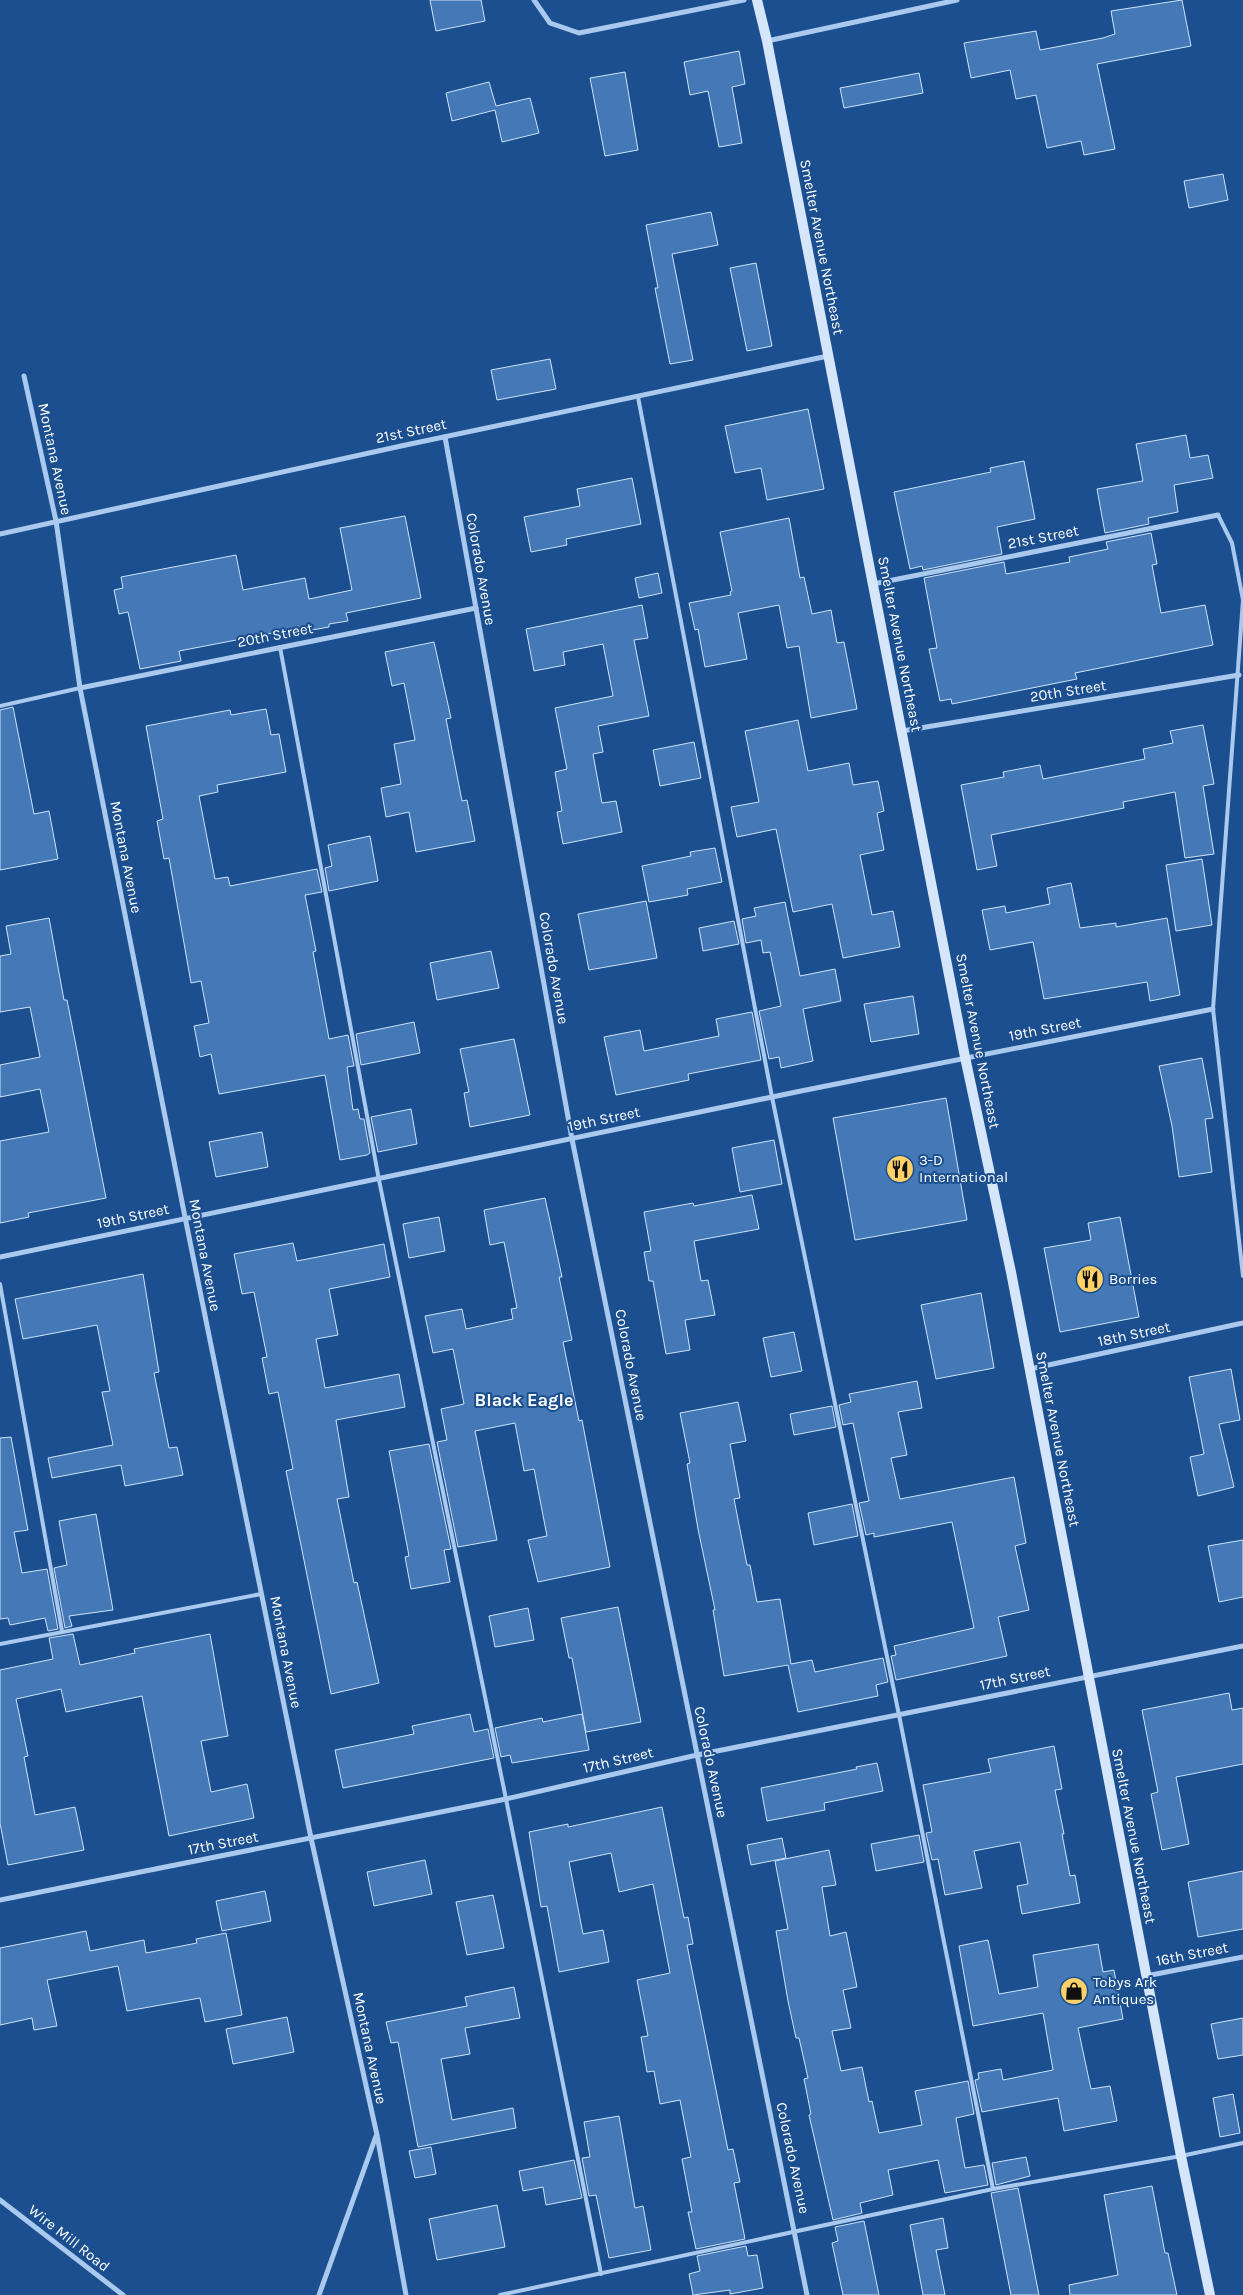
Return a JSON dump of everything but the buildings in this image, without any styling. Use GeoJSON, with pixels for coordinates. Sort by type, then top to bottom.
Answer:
{"type":"FeatureCollection","features":[{"type":"Feature","properties":{"kind":"street"},"geometry":{"type":"LineString","coordinates":[[534,0],[550,23],[579,33],[744,0]]}},
{"type":"Feature","properties":{"kind":"street","name":"Smelter Avenue Northeast"},"geometry":{"type":"LineString","coordinates":[[757,0],[767,42],[965,1057],[1030,1369],[1146,1976],[1210,2295]]}},
{"type":"Feature","properties":{"kind":"street"},"geometry":{"type":"LineString","coordinates":[[767,42],[957,0]]}},
{"type":"Feature","properties":{"kind":"street","name":"21st Street"},"geometry":{"type":"LineString","coordinates":[[0,534],[828,356]]}},
{"type":"Feature","properties":{"kind":"street","name":"Montana Avenue"},"geometry":{"type":"LineString","coordinates":[[24,376],[56,521],[80,688],[185,1217],[311,1838],[376,2135],[406,2295]]}},
{"type":"Feature","properties":{"kind":"street","name":"Colorado Avenue"},"geometry":{"type":"LineString","coordinates":[[445,437],[572,1139],[796,2230],[807,2295]]}},
{"type":"Feature","properties":{"kind":"street","name":"21st Street"},"geometry":{"type":"LineString","coordinates":[[873,584],[1218,515]]}},
{"type":"Feature","properties":{"kind":"street","name":"20th Street"},"geometry":{"type":"LineString","coordinates":[[80,688],[476,608]]}},
{"type":"Feature","properties":{"kind":"street","name":"20th Street"},"geometry":{"type":"LineString","coordinates":[[902,731],[1239,675]]}},
{"type":"Feature","properties":{"kind":"street","name":"19th Street"},"geometry":{"type":"LineString","coordinates":[[0,1257],[185,1217],[379,1180],[772,1096],[1213,1009]]}},
{"type":"Feature","properties":{"kind":"street","name":"18th Street"},"geometry":{"type":"LineString","coordinates":[[1030,1369],[1243,1323]]}},
{"type":"Feature","properties":{"kind":"street","name":"17th Street"},"geometry":{"type":"LineString","coordinates":[[0,1900],[506,1799],[697,1754],[1243,1646]]}},
{"type":"Feature","properties":{"kind":"street","name":"16th Street"},"geometry":{"type":"LineString","coordinates":[[1146,1976],[1243,1957]]}},
{"type":"Feature","properties":{"kind":"street"},"geometry":{"type":"LineString","coordinates":[[319,2295],[376,2135]]}},
{"type":"Feature","properties":{"kind":"street","name":"Wire Mill Road"},"geometry":{"type":"LineString","coordinates":[[0,2200],[123,2295]]}},
{"type":"Feature","properties":{"kind":"lane"},"geometry":{"type":"LineString","coordinates":[[638,397],[772,1096],[899,1715],[993,2189]]}},
{"type":"Feature","properties":{"kind":"lane"},"geometry":{"type":"LineString","coordinates":[[1218,515],[1232,543],[1242,600],[1239,675],[1213,1009],[1243,1276]]}},
{"type":"Feature","properties":{"kind":"lane"},"geometry":{"type":"LineString","coordinates":[[280,647],[379,1180],[601,2274]]}},
{"type":"Feature","properties":{"kind":"lane"},"geometry":{"type":"LineString","coordinates":[[0,706],[80,688]]}},
{"type":"Feature","properties":{"kind":"lane"},"geometry":{"type":"LineString","coordinates":[[0,1284],[62,1630]]}},
{"type":"Feature","properties":{"kind":"lane"},"geometry":{"type":"LineString","coordinates":[[0,1644],[62,1630],[261,1594]]}},
{"type":"Feature","properties":{"kind":"lane"},"geometry":{"type":"LineString","coordinates":[[500,2295],[993,2189],[1181,2156],[1243,2143]]}},
{"type":"Feature","properties":{"kind":"place","name":"3-D International"},"geometry":{"type":"Point","coordinates":[900,1169]}},
{"type":"Feature","properties":{"kind":"place","name":"Borries"},"geometry":{"type":"Point","coordinates":[1090,1279]}},
{"type":"Feature","properties":{"kind":"place","name":"Tobys Ark Antiques"},"geometry":{"type":"Point","coordinates":[1074,1991]}},
{"type":"Feature","properties":{"kind":"district","name":"Black Eagle"},"geometry":{"type":"Point","coordinates":[524,1400]}}]}
